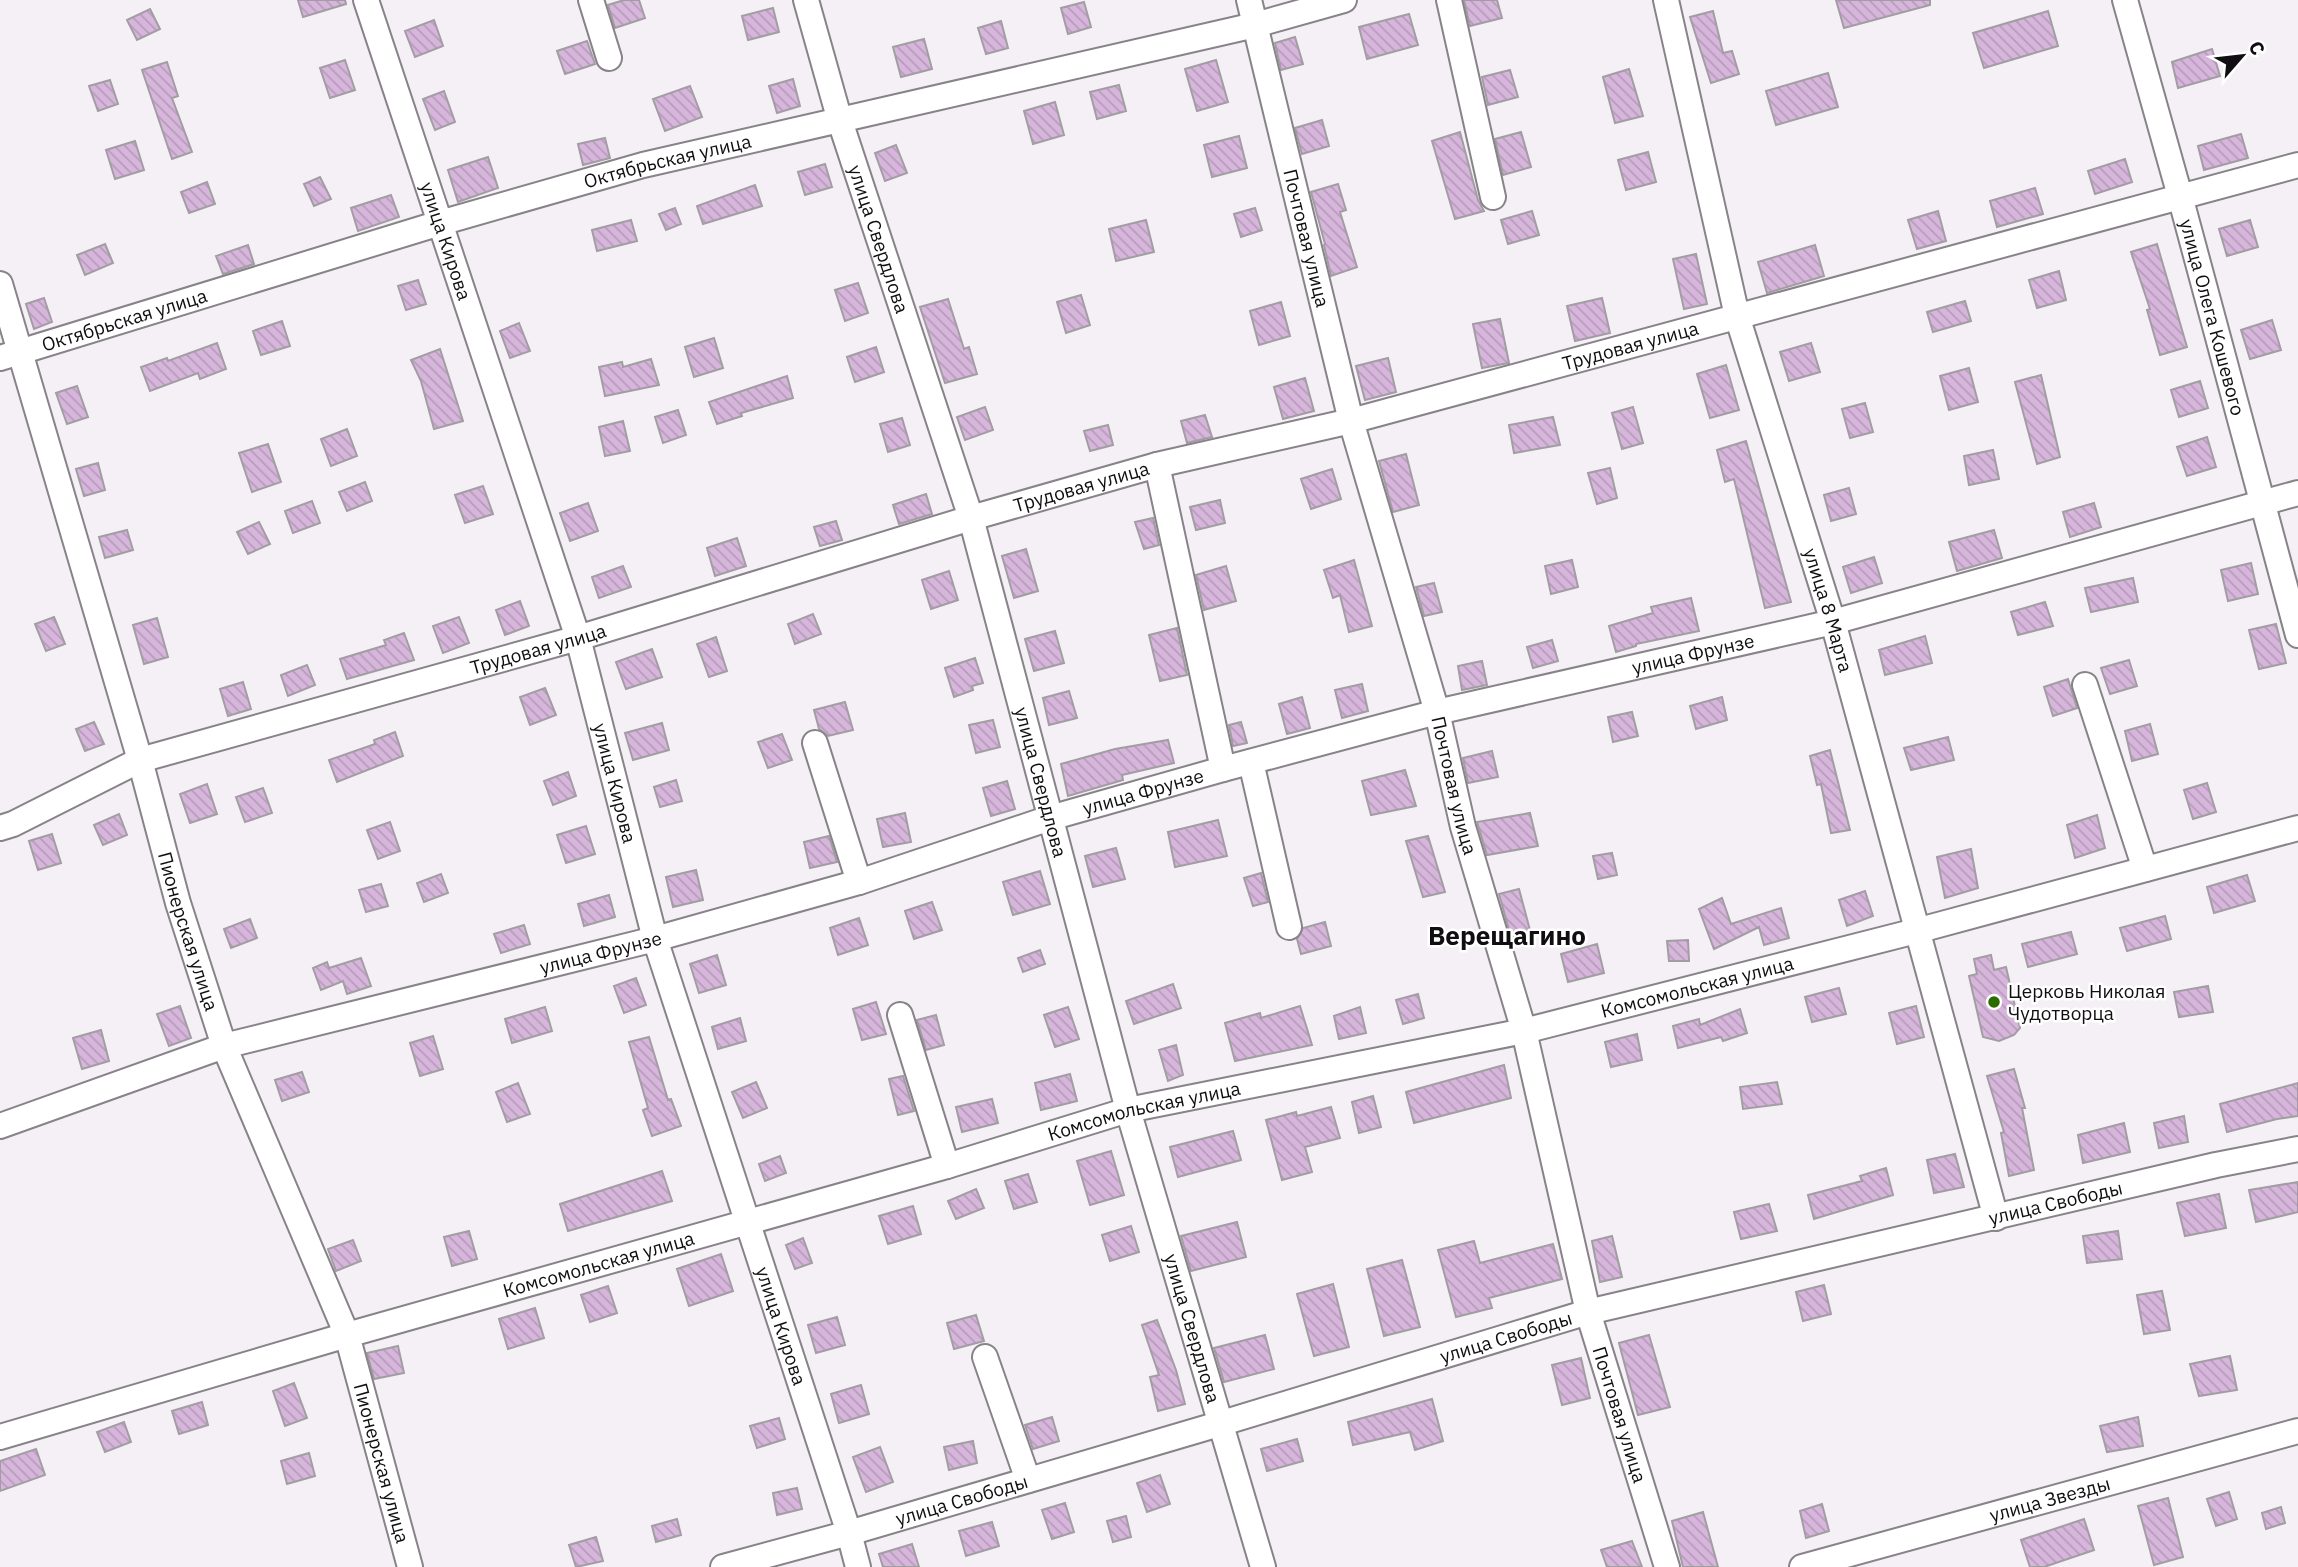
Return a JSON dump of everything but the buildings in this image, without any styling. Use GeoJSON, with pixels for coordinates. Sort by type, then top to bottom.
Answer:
{"type":"FeatureCollection","features":[{"type":"Feature","properties":{"kind":"street","name":"улица Кирова"},"geometry":{"type":"LineString","coordinates":[[366,0],[578,638],[655,939],[858,1567]]}},
{"type":"Feature","properties":{"kind":"street"},"geometry":{"type":"LineString","coordinates":[[590,0],[609,58]]}},
{"type":"Feature","properties":{"kind":"street","name":"улица Свердлова"},"geometry":{"type":"LineString","coordinates":[[806,0],[840,121],[971,517],[1128,1110],[1263,1567]]}},
{"type":"Feature","properties":{"kind":"street","name":"Почтовая улица"},"geometry":{"type":"LineString","coordinates":[[1249,0],[1351,421],[1437,712],[1463,827],[1524,1031],[1588,1312],[1667,1567]]}},
{"type":"Feature","properties":{"kind":"street","name":"Октябрьская улица"},"geometry":{"type":"LineString","coordinates":[[9,355],[440,223],[643,165],[1255,25],[1344,0]]}},
{"type":"Feature","properties":{"kind":"street"},"geometry":{"type":"LineString","coordinates":[[1449,0],[1493,197]]}},
{"type":"Feature","properties":{"kind":"street","name":"улица 8 Марта"},"geometry":{"type":"LineString","coordinates":[[1666,0],[1737,316],[1833,622],[1996,1218]]}},
{"type":"Feature","properties":{"kind":"street","name":"улица Олега Кошевого"},"geometry":{"type":"LineString","coordinates":[[2125,0],[2298,635]]}},
{"type":"Feature","properties":{"kind":"street","name":"Трудовая улица"},"geometry":{"type":"LineString","coordinates":[[0,828],[140,760],[578,638],[971,517],[1157,465],[1351,421],[2298,165]]}},
{"type":"Feature","properties":{"kind":"street","name":"Пионерская улица"},"geometry":{"type":"LineString","coordinates":[[0,284],[9,355],[140,760],[178,903],[224,1046],[347,1335],[410,1567]]}},
{"type":"Feature","properties":{"kind":"street"},"geometry":{"type":"LineString","coordinates":[[1157,465],[1223,769]]}},
{"type":"Feature","properties":{"kind":"street","name":"улица Фрунзе"},"geometry":{"type":"LineString","coordinates":[[0,1126],[224,1046],[655,939],[859,882],[1050,818],[1223,769],[1437,712],[1833,622],[2298,493]]}},
{"type":"Feature","properties":{"kind":"street"},"geometry":{"type":"LineString","coordinates":[[2085,685],[2145,869]]}},
{"type":"Feature","properties":{"kind":"street"},"geometry":{"type":"LineString","coordinates":[[815,743],[859,882]]}},
{"type":"Feature","properties":{"kind":"street"},"geometry":{"type":"LineString","coordinates":[[1251,762],[1289,927]]}},
{"type":"Feature","properties":{"kind":"street","name":"Комсомольская улица"},"geometry":{"type":"LineString","coordinates":[[0,1437],[748,1220],[947,1166],[1128,1110],[1524,1031],[1916,931],[2298,828]]}},
{"type":"Feature","properties":{"kind":"street"},"geometry":{"type":"LineString","coordinates":[[900,1015],[947,1166]]}},
{"type":"Feature","properties":{"kind":"street","name":"улица Свободы"},"geometry":{"type":"LineString","coordinates":[[723,1567],[849,1533],[1220,1424],[1588,1312],[2216,1165],[2298,1149]]}},
{"type":"Feature","properties":{"kind":"street"},"geometry":{"type":"LineString","coordinates":[[985,1357],[1028,1480]]}},
{"type":"Feature","properties":{"kind":"street","name":"улица Звезды"},"geometry":{"type":"LineString","coordinates":[[1802,1567],[2298,1431]]}},
{"type":"Feature","properties":{"kind":"place","name":"Церковь Николая Чудотворца"},"geometry":{"type":"Point","coordinates":[1994,1002]}},
{"type":"Feature","properties":{"kind":"district","name":"Верещагино"},"geometry":{"type":"Point","coordinates":[1507,936]}}]}
